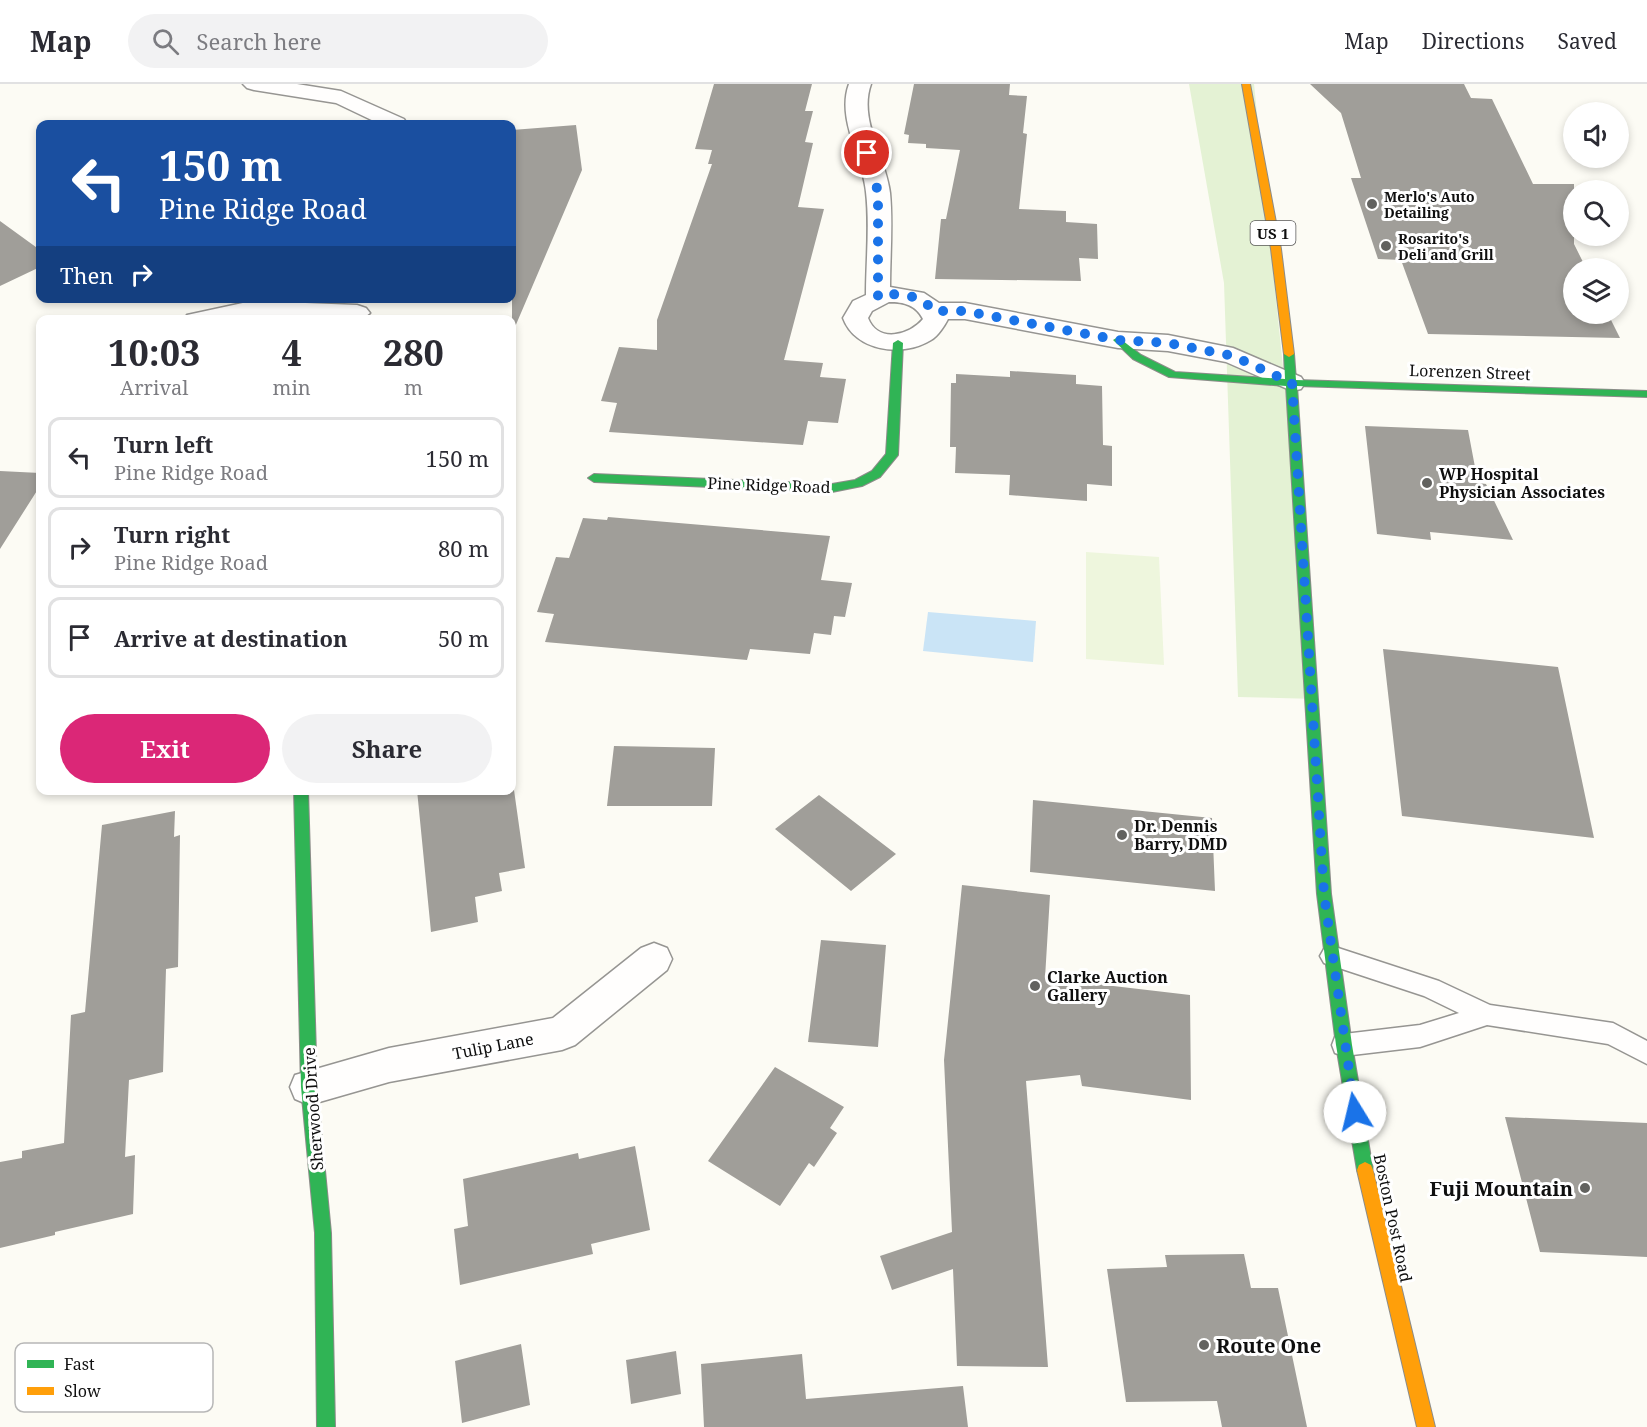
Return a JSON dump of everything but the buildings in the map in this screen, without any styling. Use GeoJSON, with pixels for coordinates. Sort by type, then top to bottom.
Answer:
{"type":"FeatureCollection","features":[{"type":"Feature","properties":{"kind":"main road","name":"Boston Post Road"},"geometry":{"type":"LineString","coordinates":[[1246,84],[1276,249],[1292,383],[1324,894],[1332,956],[1344,1045],[1370,1200],[1426,1427]]}},
{"type":"Feature","properties":{"kind":"main road","name":"Pine Ridge Road"},"geometry":{"type":"LineString","coordinates":[[594,478],[832,489],[858,483],[876,474],[892,455],[898,343]]}},
{"type":"Feature","properties":{"kind":"main road","name":"Lorenzen Street"},"geometry":{"type":"LineString","coordinates":[[1292,383],[1647,394]]}},
{"type":"Feature","properties":{"kind":"main road","name":"Sherwood Drive"},"geometry":{"type":"LineString","coordinates":[[301,795],[309,1087],[323,1233],[326,1427]]}},
{"type":"Feature","properties":{"kind":"street"},"geometry":{"type":"LineString","coordinates":[[254,84],[341,97],[388,120]]}},
{"type":"Feature","properties":{"kind":"street"},"geometry":{"type":"LineString","coordinates":[[860,84],[857,92],[859,123],[878,192],[878,297]]}},
{"type":"Feature","properties":{"kind":"street"},"geometry":{"type":"LineString","coordinates":[[891,295],[912,297],[924,302],[933,311],[936,320],[931,331],[917,340],[898,343],[878,340],[861,332],[855,323],[854,315],[859,306],[878,297],[891,295]]}},
{"type":"Feature","properties":{"kind":"street"},"geometry":{"type":"LineString","coordinates":[[221,315],[252,309],[359,310]]}},
{"type":"Feature","properties":{"kind":"street"},"geometry":{"type":"LineString","coordinates":[[933,311],[964,311],[1118,340],[1168,343],[1233,356],[1292,383]]}},
{"type":"Feature","properties":{"kind":"street","name":"Tulip Lane"},"geometry":{"type":"LineString","coordinates":[[309,1087],[389,1065],[562,1033],[654,959]]}},
{"type":"Feature","properties":{"kind":"lane"},"geometry":{"type":"LineString","coordinates":[[1332,956],[1431,988],[1487,1015],[1554,1023],[1613,1034],[1647,1053]]}},
{"type":"Feature","properties":{"kind":"lane"},"geometry":{"type":"LineString","coordinates":[[1344,1045],[1420,1036],[1487,1015]]}},
{"type":"Feature","properties":{"kind":"green space"},"geometry":{"type":"Polygon","coordinates":[[[1189,84],[1254,84],[1317,699],[1238,697],[1224,283],[1189,84]]]}},
{"type":"Feature","properties":{"kind":"green space"},"geometry":{"type":"Polygon","coordinates":[[[1086,552],[1159,557],[1164,665],[1086,659],[1086,552]]]}},
{"type":"Feature","properties":{"kind":"water"},"geometry":{"type":"Polygon","coordinates":[[[928,612],[1036,621],[1033,662],[923,651],[928,612]]]}},
{"type":"Feature","properties":{"kind":"traffic: fast"},"geometry":{"type":"LineString","coordinates":[[1118,340],[1137,357],[1173,375],[1292,383],[1647,394]]}},
{"type":"Feature","properties":{"kind":"traffic: fast"},"geometry":{"type":"LineString","coordinates":[[594,478],[832,488],[858,483],[876,474],[892,455],[898,343]]}},
{"type":"Feature","properties":{"kind":"traffic: fast"},"geometry":{"type":"LineString","coordinates":[[1289,354],[1324,894],[1344,1045],[1365,1170]]}},
{"type":"Feature","properties":{"kind":"traffic: fast"},"geometry":{"type":"LineString","coordinates":[[301,795],[309,1087],[323,1233],[326,1427]]}},
{"type":"Feature","properties":{"kind":"traffic: slow"},"geometry":{"type":"LineString","coordinates":[[1246,84],[1276,249],[1289,354]]}},
{"type":"Feature","properties":{"kind":"traffic: slow"},"geometry":{"type":"LineString","coordinates":[[1365,1170],[1426,1427]]}},
{"type":"Feature","properties":{"kind":"place","name":"Merlo's Auto Detailing"},"geometry":{"type":"Point","coordinates":[1372,204]}},
{"type":"Feature","properties":{"kind":"place","name":"Rosarito's Deli and Grill"},"geometry":{"type":"Point","coordinates":[1386,246]}},
{"type":"Feature","properties":{"kind":"place","name":"WP Hospital Physician Associates"},"geometry":{"type":"Point","coordinates":[1427,483]}},
{"type":"Feature","properties":{"kind":"place","name":"Dr. Dennis Barry, DMD"},"geometry":{"type":"Point","coordinates":[1122,835]}},
{"type":"Feature","properties":{"kind":"place","name":"Clarke Auction Gallery"},"geometry":{"type":"Point","coordinates":[1035,986]}},
{"type":"Feature","properties":{"kind":"place","name":"Fuji Mountain"},"geometry":{"type":"Point","coordinates":[1585,1188]}},
{"type":"Feature","properties":{"kind":"place","name":"Route One"},"geometry":{"type":"Point","coordinates":[1204,1345]}},
{"type":"Feature","properties":{"kind":"route"},"geometry":{"type":"LineString","coordinates":[[867,153],[878,192],[878,297],[905,295],[924,302],[933,311],[964,311],[1118,340],[1168,343],[1233,356],[1292,383],[1324,894],[1355,1112]]}}]}
